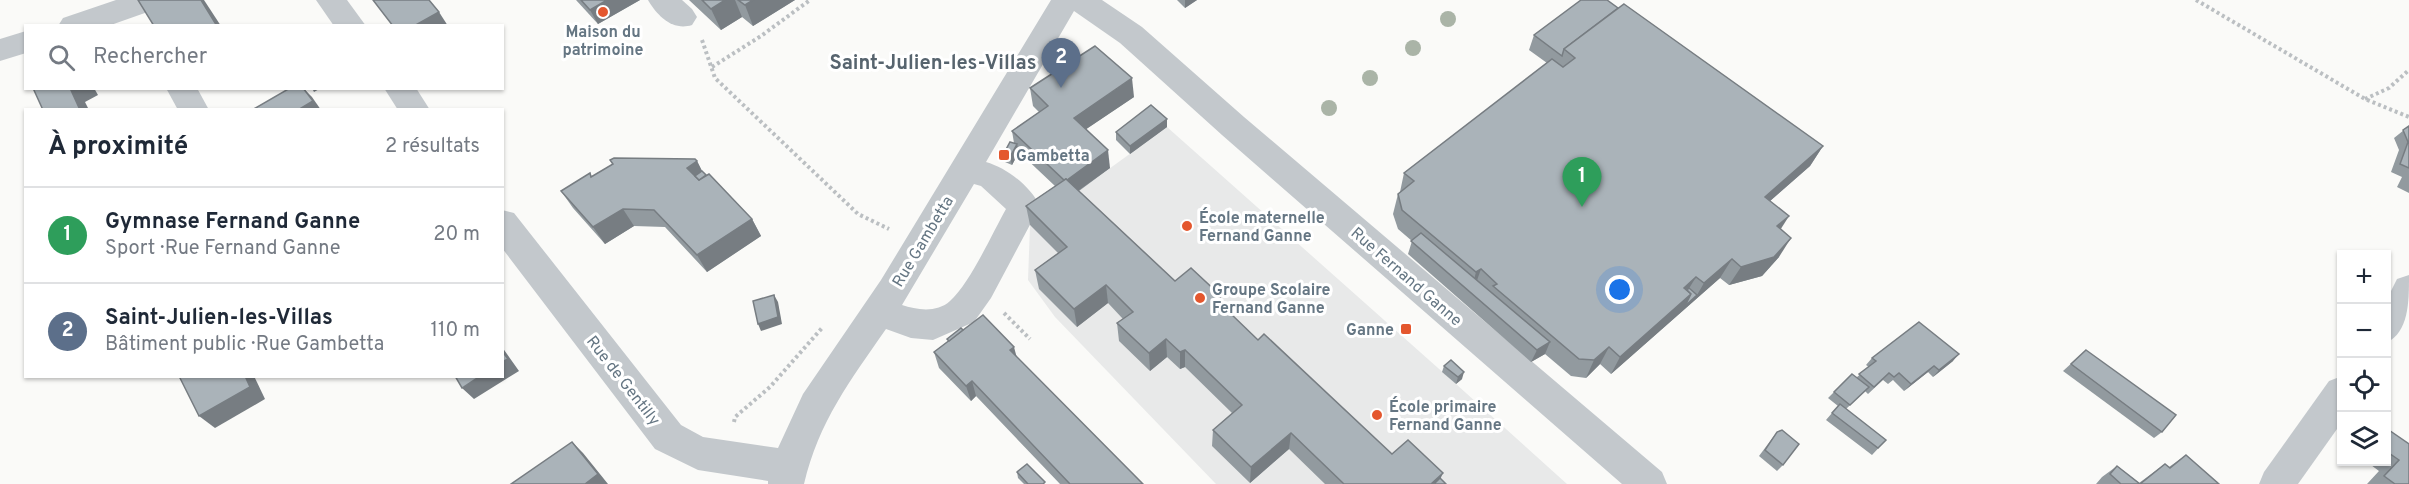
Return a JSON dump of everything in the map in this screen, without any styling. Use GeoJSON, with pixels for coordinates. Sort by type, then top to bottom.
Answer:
{"type":"FeatureCollection","features":[{"type":"Feature","properties":{"kind":"street"},"geometry":{"type":"LineString","coordinates":[[331,0],[349,24]]}},
{"type":"Feature","properties":{"kind":"street","name":"Rue Gambetta"},"geometry":{"type":"LineString","coordinates":[[787,475],[807,421],[825,387],[879,311],[922,242],[1066,0]]}},
{"type":"Feature","properties":{"kind":"street","name":"Rue Fernand Ganne"},"geometry":{"type":"LineString","coordinates":[[1080,0],[1131,35],[1233,126],[1649,484]]}},
{"type":"Feature","properties":{"kind":"street"},"geometry":{"type":"LineString","coordinates":[[82,24],[140,11]]}},
{"type":"Feature","properties":{"kind":"street"},"geometry":{"type":"LineString","coordinates":[[0,50],[24,43]]}},
{"type":"Feature","properties":{"kind":"street"},"geometry":{"type":"LineString","coordinates":[[182,90],[193,108]]}},
{"type":"Feature","properties":{"kind":"street"},"geometry":{"type":"LineString","coordinates":[[400,90],[414,108]]}},
{"type":"Feature","properties":{"kind":"street"},"geometry":{"type":"LineString","coordinates":[[879,311],[911,323],[933,325],[962,312],[979,288],[1024,206],[991,176],[966,169]]}},
{"type":"Feature","properties":{"kind":"street","name":"Rue de Gentilly"},"geometry":{"type":"LineString","coordinates":[[504,226],[668,437],[698,453],[730,459],[787,475]]}},
{"type":"Feature","properties":{"kind":"street"},"geometry":{"type":"LineString","coordinates":[[2277,484],[2337,399]]}},
{"type":"Feature","properties":{"kind":"path"},"geometry":{"type":"LineString","coordinates":[[712,67],[761,36],[810,0]]}},
{"type":"Feature","properties":{"kind":"path"},"geometry":{"type":"LineString","coordinates":[[2196,0],[2365,99],[2409,117]]}},
{"type":"Feature","properties":{"kind":"path"},"geometry":{"type":"LineString","coordinates":[[673,9],[700,35],[716,78],[858,214],[922,242]]}},
{"type":"Feature","properties":{"kind":"path"},"geometry":{"type":"LineString","coordinates":[[2365,99],[2389,88],[2409,70]]}},
{"type":"Feature","properties":{"kind":"path"},"geometry":{"type":"LineString","coordinates":[[881,238],[893,218]]}},
{"type":"Feature","properties":{"kind":"path"},"geometry":{"type":"LineString","coordinates":[[979,288],[1030,339]]}},
{"type":"Feature","properties":{"kind":"path"},"geometry":{"type":"LineString","coordinates":[[730,459],[735,417],[770,387],[828,320]]}},
{"type":"Feature","properties":{"kind":"shaded area","name":"Groupe Scolaire Fernand Ganne"},"geometry":{"type":"Polygon","coordinates":[[[1167,127],[1567,484],[1216,484],[1055,317],[1028,280],[1030,226],[1167,127]]]}},
{"type":"Feature","properties":{"kind":"building"},"geometry":{"type":"Polygon","coordinates":[[[138,0],[201,0],[216,24],[153,24],[138,0]]]}},
{"type":"Feature","properties":{"kind":"building"},"geometry":{"type":"Polygon","coordinates":[[[373,0],[429,0],[439,12],[418,24],[391,24],[373,0]]]}},
{"type":"Feature","properties":{"kind":"building"},"geometry":{"type":"Polygon","coordinates":[[[581,0],[607,0],[590,10],[581,0]]]}},
{"type":"Feature","properties":{"kind":"building"},"geometry":{"type":"Polygon","coordinates":[[[702,0],[725,0],[711,9],[702,0]]]}},
{"type":"Feature","properties":{"kind":"building"},"geometry":{"type":"Polygon","coordinates":[[[738,0],[753,0],[745,5],[738,0]]]}},
{"type":"Feature","properties":{"kind":"building"},"geometry":{"type":"Polygon","coordinates":[[[1581,0],[1607,0],[1618,8],[1564,49],[1562,56],[1534,35],[1581,0]]]}},
{"type":"Feature","properties":{"kind":"building"},"geometry":{"type":"Polygon","coordinates":[[[1624,4],[1823,146],[1765,197],[1789,216],[1777,226],[1791,238],[1774,257],[1741,267],[1732,259],[1704,283],[1696,277],[1684,288],[1691,294],[1620,357],[1609,347],[1594,360],[1579,359],[1493,286],[1497,284],[1481,269],[1476,272],[1402,210],[1398,194],[1414,181],[1404,173],[1552,59],[1563,67],[1575,58],[1564,49],[1624,4]]]}},
{"type":"Feature","properties":{"kind":"building"},"geometry":{"type":"Polygon","coordinates":[[[1095,46],[1132,78],[1074,118],[1108,150],[1064,180],[1012,131],[1048,106],[1030,88],[1095,46]]]}},
{"type":"Feature","properties":{"kind":"building"},"geometry":{"type":"Polygon","coordinates":[[[34,90],[71,90],[79,108],[42,108],[34,90]]]}},
{"type":"Feature","properties":{"kind":"building"},"geometry":{"type":"Polygon","coordinates":[[[287,90],[305,90],[313,101],[301,108],[255,108],[287,90]]]}},
{"type":"Feature","properties":{"kind":"building"},"geometry":{"type":"Polygon","coordinates":[[[1151,105],[1167,119],[1130,146],[1116,132],[1151,105]]]}},
{"type":"Feature","properties":{"kind":"building"},"geometry":{"type":"Polygon","coordinates":[[[2409,126],[2409,168],[2400,164],[2408,142],[2403,130],[2409,126]]]}},
{"type":"Feature","properties":{"kind":"building"},"geometry":{"type":"Polygon","coordinates":[[[1010,142],[1017,144],[1010,157],[1003,155],[1010,142]]]}},
{"type":"Feature","properties":{"kind":"building"},"geometry":{"type":"Polygon","coordinates":[[[614,158],[695,159],[697,161],[687,168],[699,180],[709,174],[752,219],[697,255],[654,210],[623,209],[593,227],[561,191],[590,173],[591,177],[613,164],[610,160],[614,158]]]}},
{"type":"Feature","properties":{"kind":"building"},"geometry":{"type":"Polygon","coordinates":[[[702,171],[706,175],[699,180],[695,176],[702,171]]]}},
{"type":"Feature","properties":{"kind":"building"},"geometry":{"type":"Polygon","coordinates":[[[1066,179],[1175,281],[1191,268],[1221,296],[1212,303],[1223,313],[1229,312],[1258,340],[1264,334],[1392,454],[1408,440],[1443,473],[1431,484],[1344,484],[1291,433],[1251,467],[1213,430],[1242,405],[1185,350],[1180,352],[1166,339],[1149,353],[1117,323],[1133,312],[1106,285],[1074,309],[1035,270],[1067,247],[1026,206],[1066,179]]]}},
{"type":"Feature","properties":{"kind":"building"},"geometry":{"type":"Polygon","coordinates":[[[1421,233],[1550,342],[1537,350],[1411,241],[1421,233]]]}},
{"type":"Feature","properties":{"kind":"building"},"geometry":{"type":"Polygon","coordinates":[[[1689,288],[1697,295],[1685,306],[1691,294],[1687,290],[1689,288]]]}},
{"type":"Feature","properties":{"kind":"building"},"geometry":{"type":"Polygon","coordinates":[[[774,295],[778,317],[758,324],[753,301],[774,295]]]}},
{"type":"Feature","properties":{"kind":"building"},"geometry":{"type":"Polygon","coordinates":[[[983,315],[1014,347],[1010,350],[1143,484],[1070,484],[972,381],[966,386],[934,352],[983,315]]]}},
{"type":"Feature","properties":{"kind":"building"},"geometry":{"type":"Polygon","coordinates":[[[1919,322],[1959,354],[1939,370],[1934,366],[1911,384],[1899,373],[1894,377],[1889,373],[1874,387],[1859,374],[1876,361],[1872,358],[1919,322]]]}},
{"type":"Feature","properties":{"kind":"building"},"geometry":{"type":"Polygon","coordinates":[[[961,328],[963,330],[949,341],[947,339],[961,328]]]}},
{"type":"Feature","properties":{"kind":"building"},"geometry":{"type":"Polygon","coordinates":[[[2086,350],[2176,415],[2162,432],[2071,364],[2086,350]]]}},
{"type":"Feature","properties":{"kind":"building"},"geometry":{"type":"Polygon","coordinates":[[[1451,360],[1464,372],[1458,377],[1444,366],[1451,360]]]}},
{"type":"Feature","properties":{"kind":"building"},"geometry":{"type":"Polygon","coordinates":[[[1852,374],[1869,387],[1850,405],[1834,392],[1852,374]]]}},
{"type":"Feature","properties":{"kind":"building"},"geometry":{"type":"Polygon","coordinates":[[[180,378],[246,378],[250,387],[199,416],[180,378]]]}},
{"type":"Feature","properties":{"kind":"building"},"geometry":{"type":"Polygon","coordinates":[[[456,378],[477,378],[462,388],[456,378]]]}},
{"type":"Feature","properties":{"kind":"building"},"geometry":{"type":"Polygon","coordinates":[[[1840,404],[1886,440],[1878,448],[1832,413],[1840,404]]]}},
{"type":"Feature","properties":{"kind":"building"},"geometry":{"type":"Polygon","coordinates":[[[1782,430],[1799,444],[1783,465],[1765,450],[1777,432],[1782,430]]]}},
{"type":"Feature","properties":{"kind":"building"},"geometry":{"type":"Polygon","coordinates":[[[2391,431],[2409,444],[2409,484],[2395,484],[2384,476],[2399,460],[2391,454],[2391,431]]]}},
{"type":"Feature","properties":{"kind":"building"},"geometry":{"type":"Polygon","coordinates":[[[572,442],[598,474],[585,484],[511,484],[572,442]]]}},
{"type":"Feature","properties":{"kind":"building"},"geometry":{"type":"Polygon","coordinates":[[[2186,455],[2219,484],[2140,484],[2165,464],[2170,468],[2186,455]]]}},
{"type":"Feature","properties":{"kind":"building"},"geometry":{"type":"Polygon","coordinates":[[[1027,464],[1045,482],[1043,484],[1028,484],[1017,472],[1027,464]]]}},
{"type":"Feature","properties":{"kind":"building"},"geometry":{"type":"Polygon","coordinates":[[[2117,466],[2140,484],[2121,484],[2110,474],[2117,466]]]}},
{"type":"Feature","properties":{"kind":"building"},"geometry":{"type":"Polygon","coordinates":[[[1440,478],[1446,484],[1434,484],[1440,478]]]}},
{"type":"Feature","properties":{"kind":"place","name":"Maison du patrimoine"},"geometry":{"type":"Point","coordinates":[603,12]}},
{"type":"Feature","properties":{"kind":"place","name":"Saint-Julien-les-Villas"},"geometry":{"type":"Point","coordinates":[1061,88]}},
{"type":"Feature","properties":{"kind":"place","name":"Gambetta"},"geometry":{"type":"Point","coordinates":[1004,155]}},
{"type":"Feature","properties":{"kind":"place","name":"Gymnase Fernand Ganne"},"geometry":{"type":"Point","coordinates":[1582,207]}},
{"type":"Feature","properties":{"kind":"place","name":"École maternelle Fernand Ganne"},"geometry":{"type":"Point","coordinates":[1187,226]}},
{"type":"Feature","properties":{"kind":"place","name":"Groupe Scolaire Fernand Ganne"},"geometry":{"type":"Point","coordinates":[1200,298]}},
{"type":"Feature","properties":{"kind":"place","name":"Ganne"},"geometry":{"type":"Point","coordinates":[1406,329]}},
{"type":"Feature","properties":{"kind":"place","name":"École primaire Fernand Ganne"},"geometry":{"type":"Point","coordinates":[1377,415]}},
{"type":"Feature","properties":{"kind":"district","name":"Saint-Julien-les-Villas"},"geometry":{"type":"Point","coordinates":[933,62]}}]}
